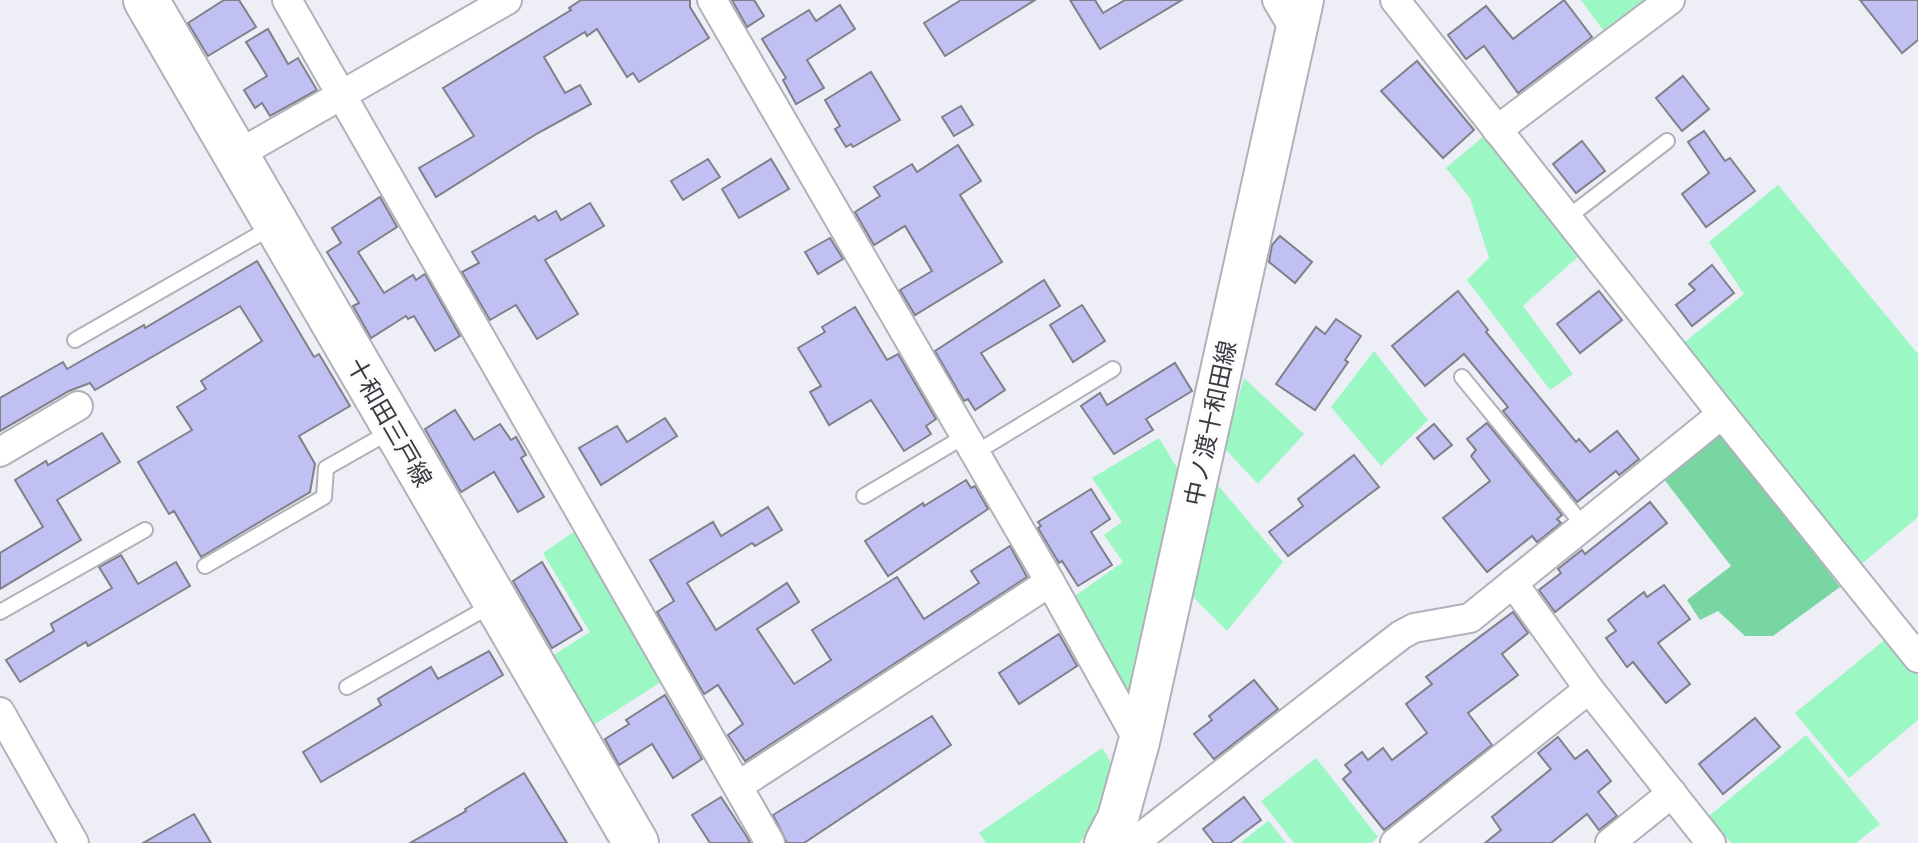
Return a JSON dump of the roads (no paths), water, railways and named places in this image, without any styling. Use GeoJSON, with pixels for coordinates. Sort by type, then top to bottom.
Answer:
{"type":"FeatureCollection","features":[{"type":"Feature","properties":{"kind":"main road","name":"十和田三戸線"},"geometry":{"type":"LineString","coordinates":[[146,0],[636,843]]}},
{"type":"Feature","properties":{"kind":"main road","name":"中ノ渡十和田線"},"geometry":{"type":"LineString","coordinates":[[1105,843],[1118,818],[1139,742],[1292,11]]}},
{"type":"Feature","properties":{"kind":"street"},"geometry":{"type":"LineString","coordinates":[[287,0],[770,843]]}},
{"type":"Feature","properties":{"kind":"street"},"geometry":{"type":"LineString","coordinates":[[235,156],[507,0]]}},
{"type":"Feature","properties":{"kind":"street"},"geometry":{"type":"LineString","coordinates":[[712,0],[1050,582],[1139,742]]}},
{"type":"Feature","properties":{"kind":"street"},"geometry":{"type":"LineString","coordinates":[[1395,0],[1918,658]]}},
{"type":"Feature","properties":{"kind":"street"},"geometry":{"type":"LineString","coordinates":[[1497,130],[1670,0]]}},
{"type":"Feature","properties":{"kind":"street"},"geometry":{"type":"LineString","coordinates":[[0,452],[78,406]]}},
{"type":"Feature","properties":{"kind":"street"},"geometry":{"type":"LineString","coordinates":[[1129,843],[1136,841],[1401,635],[1414,628],[1470,618],[1722,414]]}},
{"type":"Feature","properties":{"kind":"street"},"geometry":{"type":"LineString","coordinates":[[738,786],[1050,582]]}},
{"type":"Feature","properties":{"kind":"street"},"geometry":{"type":"LineString","coordinates":[[1513,583],[1589,689],[1711,843]]}},
{"type":"Feature","properties":{"kind":"street"},"geometry":{"type":"LineString","coordinates":[[1395,843],[1589,689]]}},
{"type":"Feature","properties":{"kind":"street"},"geometry":{"type":"LineString","coordinates":[[0,712],[74,843]]}},
{"type":"Feature","properties":{"kind":"street"},"geometry":{"type":"LineString","coordinates":[[1610,843],[1672,793]]}},
{"type":"Feature","properties":{"kind":"lane"},"geometry":{"type":"LineString","coordinates":[[1567,218],[1667,141]]}},
{"type":"Feature","properties":{"kind":"lane"},"geometry":{"type":"LineString","coordinates":[[75,340],[276,225]]}},
{"type":"Feature","properties":{"kind":"lane"},"geometry":{"type":"LineString","coordinates":[[864,496],[1113,369]]}},
{"type":"Feature","properties":{"kind":"lane"},"geometry":{"type":"LineString","coordinates":[[1462,377],[1583,525]]}},
{"type":"Feature","properties":{"kind":"lane"},"geometry":{"type":"LineString","coordinates":[[205,566],[324,497],[326,468],[394,429]]}},
{"type":"Feature","properties":{"kind":"lane"},"geometry":{"type":"LineString","coordinates":[[0,612],[145,530]]}},
{"type":"Feature","properties":{"kind":"lane"},"geometry":{"type":"LineString","coordinates":[[347,687],[496,603]]}}]}
